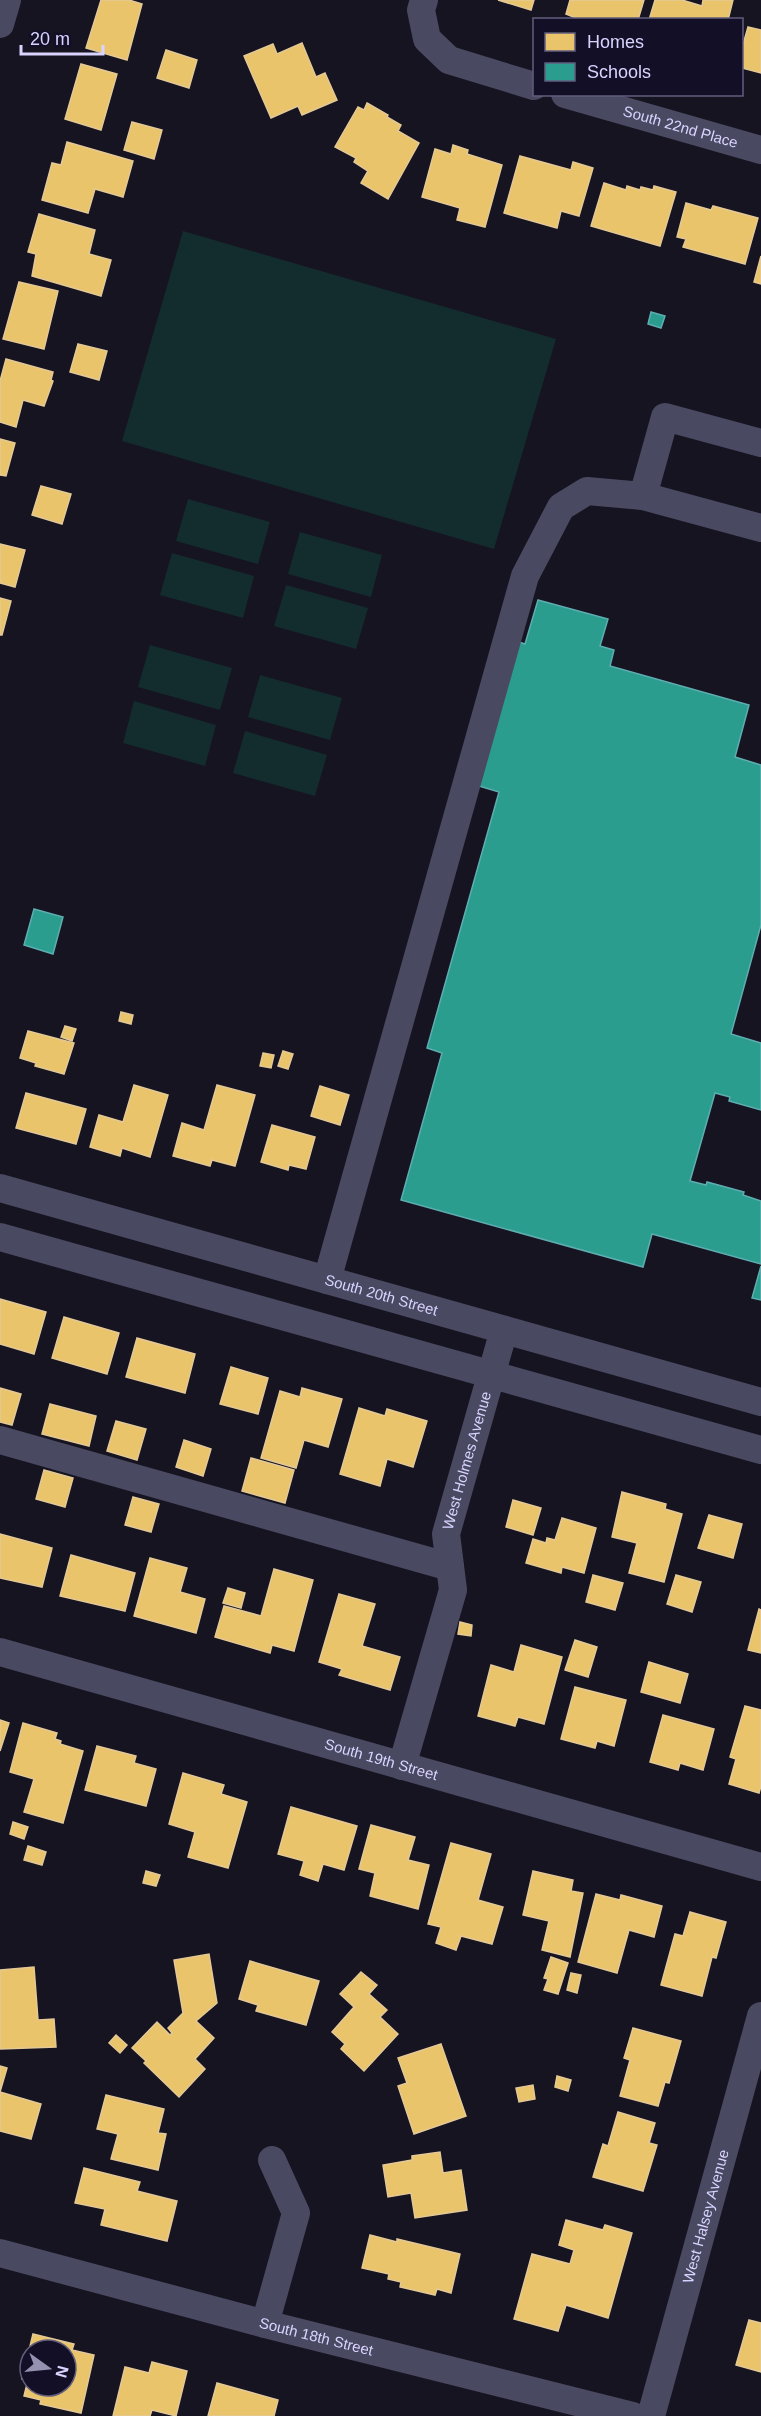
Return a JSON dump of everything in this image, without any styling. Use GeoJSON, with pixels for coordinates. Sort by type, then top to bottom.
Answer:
{"type":"FeatureCollection","features":[{"type":"Feature","properties":{"kind":"street"},"geometry":{"type":"LineString","coordinates":[[0,24],[7,0]]}},
{"type":"Feature","properties":{"kind":"street"},"geometry":{"type":"LineString","coordinates":[[424,0],[421,10],[427,39],[449,60],[533,86]]}},
{"type":"Feature","properties":{"kind":"street","name":"South 22nd Place"},"geometry":{"type":"LineString","coordinates":[[572,96],[761,150]]}},
{"type":"Feature","properties":{"kind":"street"},"geometry":{"type":"LineString","coordinates":[[643,496],[664,417],[761,443]]}},
{"type":"Feature","properties":{"kind":"street"},"geometry":{"type":"LineString","coordinates":[[308,1323],[324,1279],[525,576],[561,507],[587,491],[643,496],[761,528]]}},
{"type":"Feature","properties":{"kind":"street","name":"South 20th Street"},"geometry":{"type":"LineString","coordinates":[[0,1188],[761,1402]]}},
{"type":"Feature","properties":{"kind":"street"},"geometry":{"type":"LineString","coordinates":[[0,1237],[761,1450]]}},
{"type":"Feature","properties":{"kind":"street","name":"West Holmes Avenue"},"geometry":{"type":"LineString","coordinates":[[402,1766],[453,1590],[446,1534],[504,1330]]}},
{"type":"Feature","properties":{"kind":"street"},"geometry":{"type":"LineString","coordinates":[[705,1434],[717,1390]]}},
{"type":"Feature","properties":{"kind":"street"},"geometry":{"type":"LineString","coordinates":[[0,1440],[450,1567]]}},
{"type":"Feature","properties":{"kind":"street","name":"South 19th Street"},"geometry":{"type":"LineString","coordinates":[[0,1652],[761,1867]]}},
{"type":"Feature","properties":{"kind":"street","name":"West Halsey Avenue"},"geometry":{"type":"LineString","coordinates":[[651,2416],[761,2016]]}},
{"type":"Feature","properties":{"kind":"street"},"geometry":{"type":"LineString","coordinates":[[265,2324],[296,2213],[272,2160]]}},
{"type":"Feature","properties":{"kind":"street","name":"South 18th Street"},"geometry":{"type":"LineString","coordinates":[[0,2253],[265,2324],[633,2416]]}},
{"type":"Feature","properties":{"kind":"green space"},"geometry":{"type":"Polygon","coordinates":[[[183,231],[556,339],[494,549],[122,441],[183,231]]]}},
{"type":"Feature","properties":{"kind":"green space"},"geometry":{"type":"Polygon","coordinates":[[[188,499],[270,522],[258,564],[176,541],[188,499]]]}},
{"type":"Feature","properties":{"kind":"green space"},"geometry":{"type":"Polygon","coordinates":[[[300,532],[382,555],[371,597],[288,574],[300,532]]]}},
{"type":"Feature","properties":{"kind":"green space"},"geometry":{"type":"Polygon","coordinates":[[[172,553],[254,576],[243,618],[160,595],[172,553]]]}},
{"type":"Feature","properties":{"kind":"green space"},"geometry":{"type":"Polygon","coordinates":[[[286,585],[368,608],[356,649],[274,626],[286,585]]]}},
{"type":"Feature","properties":{"kind":"green space"},"geometry":{"type":"Polygon","coordinates":[[[150,645],[232,668],[220,710],[138,687],[150,645]]]}},
{"type":"Feature","properties":{"kind":"green space"},"geometry":{"type":"Polygon","coordinates":[[[260,675],[342,698],[330,740],[248,717],[260,675]]]}},
{"type":"Feature","properties":{"kind":"green space"},"geometry":{"type":"Polygon","coordinates":[[[134,701],[216,725],[205,766],[123,743],[134,701]]]}},
{"type":"Feature","properties":{"kind":"green space"},"geometry":{"type":"Polygon","coordinates":[[[245,731],[327,755],[315,796],[233,773],[245,731]]]}},
{"type":"Feature","properties":{"kind":"building: Homes"},"geometry":{"type":"Polygon","coordinates":[[[101,0],[129,0],[142,4],[127,60],[86,48],[101,0]]]}},
{"type":"Feature","properties":{"kind":"building: Homes"},"geometry":{"type":"Polygon","coordinates":[[[498,0],[534,0],[531,10],[498,0]]]}},
{"type":"Feature","properties":{"kind":"building: Homes"},"geometry":{"type":"Polygon","coordinates":[[[570,0],[644,0],[639,18],[576,18],[566,14],[570,0]]]}},
{"type":"Feature","properties":{"kind":"building: Homes"},"geometry":{"type":"Polygon","coordinates":[[[655,0],[682,0],[702,6],[703,0],[733,0],[728,18],[650,18],[655,0]]]}},
{"type":"Feature","properties":{"kind":"building: Homes"},"geometry":{"type":"Polygon","coordinates":[[[748,27],[761,30],[761,73],[743,68],[743,44],[748,27]]]}},
{"type":"Feature","properties":{"kind":"building: Homes"},"geometry":{"type":"Polygon","coordinates":[[[302,43],[316,77],[325,73],[337,100],[302,115],[298,106],[271,118],[244,56],[273,44],[277,54],[302,43]]]}},
{"type":"Feature","properties":{"kind":"building: Homes"},"geometry":{"type":"Polygon","coordinates":[[[166,50],[197,60],[189,88],[157,78],[166,50]]]}},
{"type":"Feature","properties":{"kind":"building: Homes"},"geometry":{"type":"Polygon","coordinates":[[[81,64],[117,74],[101,130],[65,119],[81,64]]]}},
{"type":"Feature","properties":{"kind":"building: Homes"},"geometry":{"type":"Polygon","coordinates":[[[367,103],[401,125],[398,131],[419,143],[388,199],[361,183],[368,171],[354,162],[356,158],[335,147],[358,107],[364,110],[367,103]]]}},
{"type":"Feature","properties":{"kind":"building: Homes"},"geometry":{"type":"Polygon","coordinates":[[[132,122],[162,130],[154,159],[124,150],[132,122]]]}},
{"type":"Feature","properties":{"kind":"building: Homes"},"geometry":{"type":"Polygon","coordinates":[[[67,142],[133,161],[123,197],[95,189],[88,213],[42,200],[52,163],[61,165],[67,142]]]}},
{"type":"Feature","properties":{"kind":"building: Homes"},"geometry":{"type":"Polygon","coordinates":[[[453,145],[468,150],[467,154],[502,165],[485,227],[457,220],[460,208],[422,197],[435,149],[451,154],[453,145]]]}},
{"type":"Feature","properties":{"kind":"building: Homes"},"geometry":{"type":"Polygon","coordinates":[[[520,156],[571,170],[573,162],[593,168],[579,216],[561,211],[557,228],[504,213],[520,156]]]}},
{"type":"Feature","properties":{"kind":"building: Homes"},"geometry":{"type":"Polygon","coordinates":[[[604,183],[626,190],[627,186],[640,190],[641,187],[653,190],[654,186],[676,192],[660,246],[591,226],[604,183]]]}},
{"type":"Feature","properties":{"kind":"building: Homes"},"geometry":{"type":"Polygon","coordinates":[[[686,203],[711,210],[713,206],[758,218],[745,264],[683,247],[686,239],[677,237],[686,203]]]}},
{"type":"Feature","properties":{"kind":"building: Homes"},"geometry":{"type":"Polygon","coordinates":[[[39,214],[95,230],[89,254],[111,260],[101,296],[32,276],[36,254],[28,252],[39,214]]]}},
{"type":"Feature","properties":{"kind":"building: Homes"},"geometry":{"type":"Polygon","coordinates":[[[761,256],[761,284],[754,282],[761,256]]]}},
{"type":"Feature","properties":{"kind":"building: Homes"},"geometry":{"type":"Polygon","coordinates":[[[19,282],[58,291],[44,349],[3,339],[19,282]]]}},
{"type":"Feature","properties":{"kind":"building: Homes"},"geometry":{"type":"Polygon","coordinates":[[[78,344],[107,351],[99,380],[70,372],[78,344]]]}},
{"type":"Feature","properties":{"kind":"building: Homes"},"geometry":{"type":"Polygon","coordinates":[[[6,359],[53,372],[51,380],[53,381],[44,406],[23,400],[16,427],[0,422],[0,381],[6,359]]]}},
{"type":"Feature","properties":{"kind":"building: Homes"},"geometry":{"type":"Polygon","coordinates":[[[0,439],[15,443],[6,476],[0,475],[0,439]]]}},
{"type":"Feature","properties":{"kind":"building: Homes"},"geometry":{"type":"Polygon","coordinates":[[[41,486],[71,494],[62,524],[32,515],[41,486]]]}},
{"type":"Feature","properties":{"kind":"building: Homes"},"geometry":{"type":"Polygon","coordinates":[[[0,544],[25,550],[15,587],[0,583],[0,544]]]}},
{"type":"Feature","properties":{"kind":"building: Homes"},"geometry":{"type":"Polygon","coordinates":[[[0,598],[11,601],[2,635],[0,635],[0,598]]]}},
{"type":"Feature","properties":{"kind":"building: Homes"},"geometry":{"type":"Polygon","coordinates":[[[121,1012],[133,1015],[131,1024],[119,1021],[121,1012]]]}},
{"type":"Feature","properties":{"kind":"building: Homes"},"geometry":{"type":"Polygon","coordinates":[[[65,1026],[76,1029],[72,1041],[61,1037],[65,1026]]]}},
{"type":"Feature","properties":{"kind":"building: Homes"},"geometry":{"type":"Polygon","coordinates":[[[28,1031],[74,1043],[64,1074],[35,1066],[36,1063],[20,1058],[28,1031]]]}},
{"type":"Feature","properties":{"kind":"building: Homes"},"geometry":{"type":"Polygon","coordinates":[[[283,1051],[293,1054],[288,1069],[278,1066],[283,1051]]]}},
{"type":"Feature","properties":{"kind":"building: Homes"},"geometry":{"type":"Polygon","coordinates":[[[263,1053],[274,1055],[271,1068],[260,1066],[263,1053]]]}},
{"type":"Feature","properties":{"kind":"building: Homes"},"geometry":{"type":"Polygon","coordinates":[[[134,1085],[168,1095],[150,1157],[122,1148],[120,1156],[90,1147],[99,1115],[123,1122],[134,1085]]]}},
{"type":"Feature","properties":{"kind":"building: Homes"},"geometry":{"type":"Polygon","coordinates":[[[217,1085],[255,1095],[235,1166],[212,1160],[210,1166],[173,1156],[182,1123],[204,1130],[217,1085]]]}},
{"type":"Feature","properties":{"kind":"building: Homes"},"geometry":{"type":"Polygon","coordinates":[[[320,1086],[349,1095],[340,1125],[311,1116],[320,1086]]]}},
{"type":"Feature","properties":{"kind":"building: Homes"},"geometry":{"type":"Polygon","coordinates":[[[26,1093],[86,1109],[76,1144],[16,1128],[26,1093]]]}},
{"type":"Feature","properties":{"kind":"building: Homes"},"geometry":{"type":"Polygon","coordinates":[[[272,1125],[315,1137],[306,1169],[289,1165],[288,1170],[261,1162],[272,1125]]]}},
{"type":"Feature","properties":{"kind":"building: Homes"},"geometry":{"type":"Polygon","coordinates":[[[0,1299],[46,1312],[34,1354],[0,1344],[0,1299]]]}},
{"type":"Feature","properties":{"kind":"building: Homes"},"geometry":{"type":"Polygon","coordinates":[[[64,1317],[119,1333],[107,1374],[52,1358],[64,1317]]]}},
{"type":"Feature","properties":{"kind":"building: Homes"},"geometry":{"type":"Polygon","coordinates":[[[137,1338],[195,1354],[185,1393],[126,1377],[137,1338]]]}},
{"type":"Feature","properties":{"kind":"building: Homes"},"geometry":{"type":"Polygon","coordinates":[[[231,1367],[268,1378],[258,1414],[220,1404],[231,1367]]]}},
{"type":"Feature","properties":{"kind":"building: Homes"},"geometry":{"type":"Polygon","coordinates":[[[0,1388],[21,1394],[12,1425],[0,1422],[0,1388]]]}},
{"type":"Feature","properties":{"kind":"building: Homes"},"geometry":{"type":"Polygon","coordinates":[[[302,1388],[342,1399],[328,1447],[304,1440],[296,1468],[261,1458],[280,1391],[300,1397],[302,1388]]]}},
{"type":"Feature","properties":{"kind":"building: Homes"},"geometry":{"type":"Polygon","coordinates":[[[50,1404],[96,1416],[89,1446],[42,1434],[50,1404]]]}},
{"type":"Feature","properties":{"kind":"building: Homes"},"geometry":{"type":"Polygon","coordinates":[[[359,1408],[385,1416],[387,1409],[427,1421],[413,1467],[387,1459],[380,1486],[340,1474],[359,1408]]]}},
{"type":"Feature","properties":{"kind":"building: Homes"},"geometry":{"type":"Polygon","coordinates":[[[116,1421],[146,1429],[137,1460],[107,1451],[116,1421]]]}},
{"type":"Feature","properties":{"kind":"building: Homes"},"geometry":{"type":"Polygon","coordinates":[[[184,1440],[211,1449],[203,1476],[176,1467],[184,1440]]]}},
{"type":"Feature","properties":{"kind":"building: Homes"},"geometry":{"type":"Polygon","coordinates":[[[251,1458],[294,1470],[285,1503],[242,1491],[251,1458]]]}},
{"type":"Feature","properties":{"kind":"building: Homes"},"geometry":{"type":"Polygon","coordinates":[[[44,1470],[73,1478],[65,1507],[36,1499],[44,1470]]]}},
{"type":"Feature","properties":{"kind":"building: Homes"},"geometry":{"type":"Polygon","coordinates":[[[622,1492],[666,1504],[665,1509],[682,1514],[664,1582],[629,1573],[637,1543],[612,1537],[622,1492]]]}},
{"type":"Feature","properties":{"kind":"building: Homes"},"geometry":{"type":"Polygon","coordinates":[[[133,1497],[159,1504],[151,1532],[125,1525],[133,1497]]]}},
{"type":"Feature","properties":{"kind":"building: Homes"},"geometry":{"type":"Polygon","coordinates":[[[513,1500],[541,1508],[533,1535],[506,1527],[513,1500]]]}},
{"type":"Feature","properties":{"kind":"building: Homes"},"geometry":{"type":"Polygon","coordinates":[[[709,1515],[742,1524],[733,1558],[698,1548],[709,1515]]]}},
{"type":"Feature","properties":{"kind":"building: Homes"},"geometry":{"type":"Polygon","coordinates":[[[562,1518],[596,1528],[584,1573],[562,1567],[561,1573],[526,1563],[533,1539],[546,1543],[547,1538],[555,1540],[562,1518]]]}},
{"type":"Feature","properties":{"kind":"building: Homes"},"geometry":{"type":"Polygon","coordinates":[[[0,1534],[52,1548],[42,1587],[0,1578],[0,1534]]]}},
{"type":"Feature","properties":{"kind":"building: Homes"},"geometry":{"type":"Polygon","coordinates":[[[71,1555],[135,1573],[125,1611],[60,1596],[71,1555]]]}},
{"type":"Feature","properties":{"kind":"building: Homes"},"geometry":{"type":"Polygon","coordinates":[[[150,1558],[187,1568],[180,1592],[205,1599],[196,1633],[134,1616],[150,1558]]]}},
{"type":"Feature","properties":{"kind":"building: Homes"},"geometry":{"type":"Polygon","coordinates":[[[274,1569],[313,1580],[294,1651],[272,1645],[270,1653],[215,1637],[224,1606],[261,1616],[274,1569]]]}},
{"type":"Feature","properties":{"kind":"building: Homes"},"geometry":{"type":"Polygon","coordinates":[[[593,1575],[623,1583],[615,1610],[586,1602],[593,1575]]]}},
{"type":"Feature","properties":{"kind":"building: Homes"},"geometry":{"type":"Polygon","coordinates":[[[676,1575],[701,1582],[692,1612],[667,1604],[676,1575]]]}},
{"type":"Feature","properties":{"kind":"building: Homes"},"geometry":{"type":"Polygon","coordinates":[[[228,1588],[245,1593],[241,1608],[223,1603],[228,1588]]]}},
{"type":"Feature","properties":{"kind":"building: Homes"},"geometry":{"type":"Polygon","coordinates":[[[339,1594],[375,1604],[362,1646],[400,1657],[390,1690],[339,1675],[342,1669],[319,1662],[339,1594]]]}},
{"type":"Feature","properties":{"kind":"building: Homes"},"geometry":{"type":"Polygon","coordinates":[[[759,1609],[761,1610],[761,1653],[748,1650],[759,1609]]]}},
{"type":"Feature","properties":{"kind":"building: Homes"},"geometry":{"type":"Polygon","coordinates":[[[460,1622],[472,1625],[471,1636],[458,1634],[460,1622]]]}},
{"type":"Feature","properties":{"kind":"building: Homes"},"geometry":{"type":"Polygon","coordinates":[[[575,1640],[597,1647],[588,1677],[565,1670],[575,1640]]]}},
{"type":"Feature","properties":{"kind":"building: Homes"},"geometry":{"type":"Polygon","coordinates":[[[521,1645],[562,1657],[544,1724],[518,1717],[515,1726],[478,1716],[491,1665],[514,1672],[521,1645]]]}},
{"type":"Feature","properties":{"kind":"building: Homes"},"geometry":{"type":"Polygon","coordinates":[[[649,1662],[688,1674],[680,1703],[641,1692],[649,1662]]]}},
{"type":"Feature","properties":{"kind":"building: Homes"},"geometry":{"type":"Polygon","coordinates":[[[575,1687],[626,1700],[614,1746],[597,1741],[595,1748],[561,1739],[575,1687]]]}},
{"type":"Feature","properties":{"kind":"building: Homes"},"geometry":{"type":"Polygon","coordinates":[[[745,1706],[761,1710],[761,1786],[759,1793],[729,1784],[736,1759],[730,1757],[745,1706]]]}},
{"type":"Feature","properties":{"kind":"building: Homes"},"geometry":{"type":"Polygon","coordinates":[[[663,1715],[714,1729],[703,1770],[680,1763],[678,1770],[650,1762],[663,1715]]]}},
{"type":"Feature","properties":{"kind":"building: Homes"},"geometry":{"type":"Polygon","coordinates":[[[0,1720],[9,1723],[0,1751],[0,1720]]]}},
{"type":"Feature","properties":{"kind":"building: Homes"},"geometry":{"type":"Polygon","coordinates":[[[23,1723],[57,1733],[55,1739],[61,1741],[60,1744],[83,1751],[63,1823],[24,1812],[34,1779],[10,1772],[23,1723]]]}},
{"type":"Feature","properties":{"kind":"building: Homes"},"geometry":{"type":"Polygon","coordinates":[[[97,1746],[136,1756],[134,1763],[156,1769],[146,1806],[85,1790],[97,1746]]]}},
{"type":"Feature","properties":{"kind":"building: Homes"},"geometry":{"type":"Polygon","coordinates":[[[183,1773],[224,1785],[221,1794],[247,1802],[228,1868],[188,1857],[195,1832],[169,1824],[183,1773]]]}},
{"type":"Feature","properties":{"kind":"building: Homes"},"geometry":{"type":"Polygon","coordinates":[[[291,1807],[357,1826],[344,1870],[323,1864],[318,1881],[300,1875],[304,1861],[278,1854],[291,1807]]]}},
{"type":"Feature","properties":{"kind":"building: Homes"},"geometry":{"type":"Polygon","coordinates":[[[13,1822],[28,1827],[24,1839],[10,1834],[13,1822]]]}},
{"type":"Feature","properties":{"kind":"building: Homes"},"geometry":{"type":"Polygon","coordinates":[[[371,1825],[415,1837],[408,1860],[429,1865],[418,1909],[370,1896],[375,1873],[359,1869],[371,1825]]]}},
{"type":"Feature","properties":{"kind":"building: Homes"},"geometry":{"type":"Polygon","coordinates":[[[451,1843],[491,1854],[478,1900],[503,1907],[492,1944],[461,1936],[456,1950],[436,1943],[441,1927],[428,1924],[451,1843]]]}},
{"type":"Feature","properties":{"kind":"building: Homes"},"geometry":{"type":"Polygon","coordinates":[[[28,1846],[46,1852],[42,1865],[24,1860],[28,1846]]]}},
{"type":"Feature","properties":{"kind":"building: Homes"},"geometry":{"type":"Polygon","coordinates":[[[146,1871],[160,1875],[156,1886],[143,1883],[146,1871]]]}},
{"type":"Feature","properties":{"kind":"building: Homes"},"geometry":{"type":"Polygon","coordinates":[[[533,1871],[573,1880],[571,1891],[583,1893],[570,1957],[542,1950],[549,1921],[523,1915],[533,1871]]]}},
{"type":"Feature","properties":{"kind":"building: Homes"},"geometry":{"type":"Polygon","coordinates":[[[596,1894],[620,1900],[621,1895],[662,1906],[654,1937],[629,1930],[617,1973],[578,1962],[596,1894]]]}},
{"type":"Feature","properties":{"kind":"building: Homes"},"geometry":{"type":"Polygon","coordinates":[[[690,1912],[726,1922],[716,1958],[712,1957],[702,1996],[661,1985],[675,1934],[683,1936],[690,1912]]]}},
{"type":"Feature","properties":{"kind":"building: Homes"},"geometry":{"type":"Polygon","coordinates":[[[209,1954],[217,2003],[196,2021],[214,2038],[195,2059],[205,2069],[179,2097],[132,2048],[157,2022],[170,2035],[172,2033],[168,2028],[183,2013],[174,1960],[209,1954]]]}},
{"type":"Feature","properties":{"kind":"building: Homes"},"geometry":{"type":"Polygon","coordinates":[[[551,1957],[568,1963],[558,1994],[544,1990],[548,1979],[544,1978],[551,1957]]]}},
{"type":"Feature","properties":{"kind":"building: Homes"},"geometry":{"type":"Polygon","coordinates":[[[250,1961],[319,1981],[306,2025],[256,2011],[258,2005],[239,1999],[250,1961]]]}},
{"type":"Feature","properties":{"kind":"building: Homes"},"geometry":{"type":"Polygon","coordinates":[[[34,1967],[38,2020],[54,2019],[56,2047],[0,2049],[0,1970],[34,1967]]]}},
{"type":"Feature","properties":{"kind":"building: Homes"},"geometry":{"type":"Polygon","coordinates":[[[361,1972],[377,1985],[369,1994],[387,2010],[380,2017],[398,2034],[364,2071],[341,2049],[345,2044],[332,2032],[354,2007],[340,1994],[361,1972]]]}},
{"type":"Feature","properties":{"kind":"building: Homes"},"geometry":{"type":"Polygon","coordinates":[[[571,1973],[581,1975],[577,1993],[567,1990],[571,1973]]]}},
{"type":"Feature","properties":{"kind":"building: Homes"},"geometry":{"type":"Polygon","coordinates":[[[633,2028],[681,2041],[669,2083],[665,2082],[658,2106],[620,2096],[630,2060],[624,2058],[633,2028]]]}},
{"type":"Feature","properties":{"kind":"building: Homes"},"geometry":{"type":"Polygon","coordinates":[[[116,2035],[127,2045],[120,2053],[109,2043],[116,2035]]]}},
{"type":"Feature","properties":{"kind":"building: Homes"},"geometry":{"type":"Polygon","coordinates":[[[441,2044],[466,2116],[414,2134],[398,2086],[407,2083],[398,2058],[441,2044]]]}},
{"type":"Feature","properties":{"kind":"building: Homes"},"geometry":{"type":"Polygon","coordinates":[[[0,2066],[7,2068],[0,2092],[0,2066]]]}},
{"type":"Feature","properties":{"kind":"building: Homes"},"geometry":{"type":"Polygon","coordinates":[[[557,2076],[571,2080],[568,2091],[555,2087],[557,2076]]]}},
{"type":"Feature","properties":{"kind":"building: Homes"},"geometry":{"type":"Polygon","coordinates":[[[533,2085],[535,2099],[519,2102],[516,2088],[533,2085]]]}},
{"type":"Feature","properties":{"kind":"building: Homes"},"geometry":{"type":"Polygon","coordinates":[[[0,2092],[41,2104],[31,2139],[0,2131],[0,2092]]]}},
{"type":"Feature","properties":{"kind":"building: Homes"},"geometry":{"type":"Polygon","coordinates":[[[106,2095],[164,2109],[158,2133],[166,2134],[158,2170],[111,2159],[118,2134],[97,2129],[106,2095]]]}},
{"type":"Feature","properties":{"kind":"building: Homes"},"geometry":{"type":"Polygon","coordinates":[[[618,2112],[655,2123],[649,2143],[657,2145],[643,2191],[593,2177],[603,2144],[608,2146],[618,2112]]]}},
{"type":"Feature","properties":{"kind":"building: Homes"},"geometry":{"type":"Polygon","coordinates":[[[440,2152],[443,2173],[461,2170],[467,2210],[415,2218],[411,2193],[388,2197],[383,2165],[412,2160],[412,2156],[440,2152]]]}},
{"type":"Feature","properties":{"kind":"building: Homes"},"geometry":{"type":"Polygon","coordinates":[[[84,2168],[140,2182],[137,2191],[177,2201],[167,2241],[101,2225],[105,2209],[75,2203],[84,2168]]]}},
{"type":"Feature","properties":{"kind":"building: Homes"},"geometry":{"type":"Polygon","coordinates":[[[566,2220],[603,2230],[605,2225],[632,2233],[608,2318],[566,2305],[558,2331],[514,2319],[532,2254],[570,2264],[574,2250],[559,2245],[566,2220]]]}},
{"type":"Feature","properties":{"kind":"building: Homes"},"geometry":{"type":"Polygon","coordinates":[[[370,2235],[460,2254],[451,2293],[437,2289],[435,2295],[400,2287],[401,2282],[388,2279],[389,2274],[362,2268],[370,2235]]]}},
{"type":"Feature","properties":{"kind":"building: Homes"},"geometry":{"type":"Polygon","coordinates":[[[749,2320],[761,2323],[761,2372],[736,2365],[749,2320]]]}},
{"type":"Feature","properties":{"kind":"building: Homes"},"geometry":{"type":"Polygon","coordinates":[[[33,2334],[49,2338],[32,2338],[33,2334]]]}},
{"type":"Feature","properties":{"kind":"building: Homes"},"geometry":{"type":"Polygon","coordinates":[[[78,2351],[94,2355],[81,2413],[40,2404],[41,2400],[32,2398],[78,2398],[78,2351]]]}},
{"type":"Feature","properties":{"kind":"building: Homes"},"geometry":{"type":"Polygon","coordinates":[[[152,2362],[187,2371],[176,2416],[152,2410],[150,2416],[113,2416],[125,2367],[149,2373],[152,2362]]]}},
{"type":"Feature","properties":{"kind":"building: Homes"},"geometry":{"type":"Polygon","coordinates":[[[217,2383],[278,2400],[274,2416],[208,2416],[217,2383]]]}},
{"type":"Feature","properties":{"kind":"building: Schools"},"geometry":{"type":"Polygon","coordinates":[[[651,312],[665,316],[661,328],[648,324],[651,312]]]}},
{"type":"Feature","properties":{"kind":"building: Schools"},"geometry":{"type":"Polygon","coordinates":[[[538,600],[608,619],[600,646],[614,650],[610,666],[749,705],[735,757],[761,765],[761,925],[731,1034],[761,1043],[761,1110],[729,1101],[730,1097],[715,1093],[690,1181],[706,1185],[707,1182],[744,1192],[743,1195],[761,1201],[761,1264],[652,1234],[643,1267],[401,1200],[442,1053],[427,1048],[499,792],[479,786],[519,642],[525,644],[538,600]]]}},
{"type":"Feature","properties":{"kind":"building: Schools"},"geometry":{"type":"Polygon","coordinates":[[[34,909],[63,917],[53,954],[24,945],[34,909]]]}},
{"type":"Feature","properties":{"kind":"building: Schools"},"geometry":{"type":"Polygon","coordinates":[[[761,1266],[761,1300],[752,1298],[761,1266]]]}}]}
